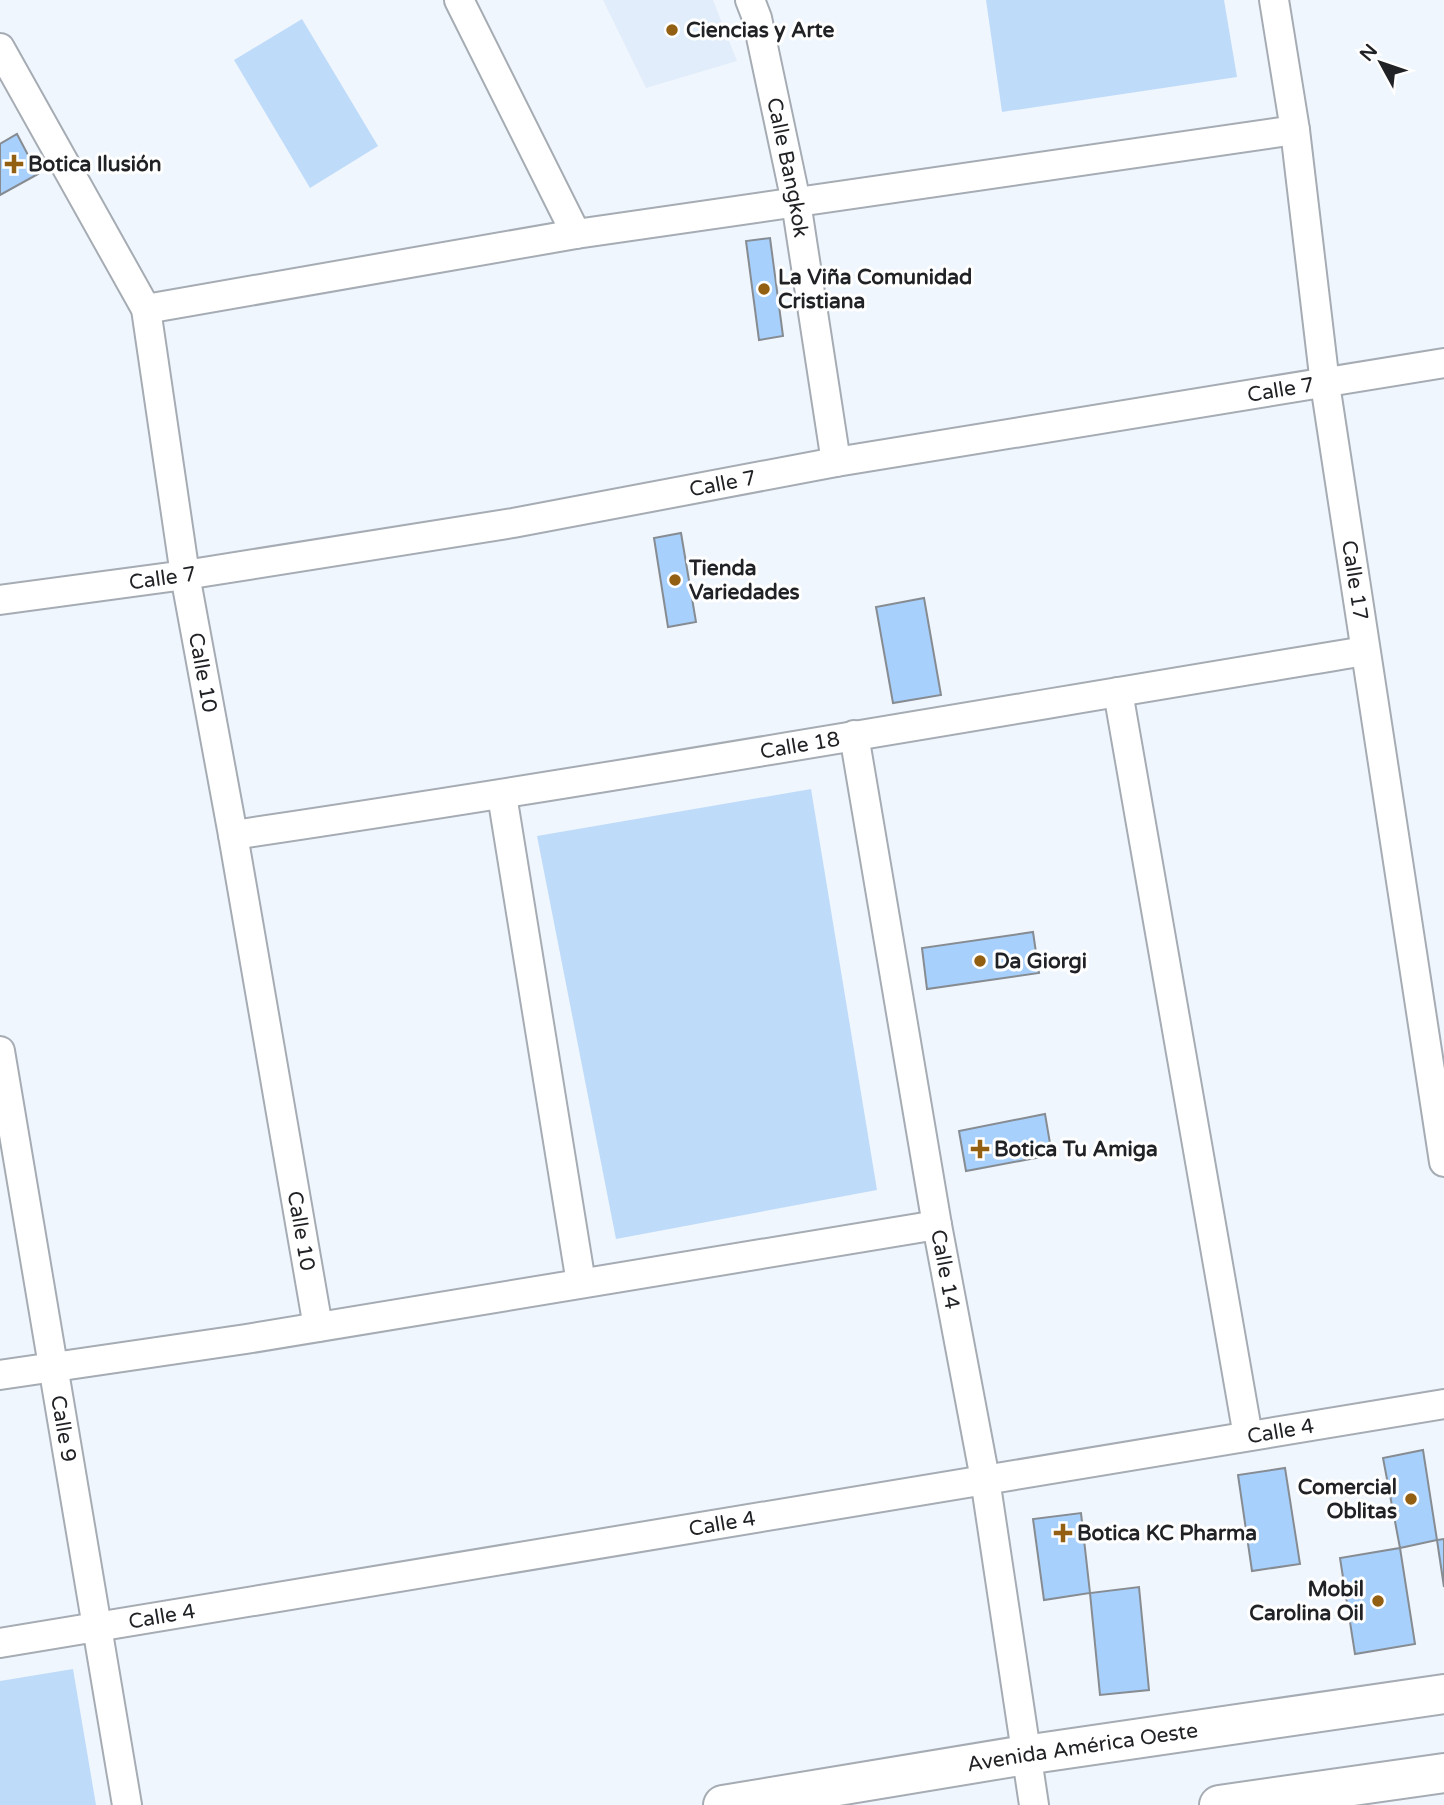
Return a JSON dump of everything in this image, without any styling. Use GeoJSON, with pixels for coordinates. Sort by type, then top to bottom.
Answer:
{"type":"FeatureCollection","features":[{"type":"Feature","properties":{"kind":"main road","name":"Avenida América Oeste"},"geometry":{"type":"LineString","coordinates":[[723,1805],[1025,1755],[1444,1694]]}},
{"type":"Feature","properties":{"kind":"main road"},"geometry":{"type":"LineString","coordinates":[[1219,1805],[1444,1773]]}},
{"type":"Feature","properties":{"kind":"street"},"geometry":{"type":"LineString","coordinates":[[459,0],[576,234]]}},
{"type":"Feature","properties":{"kind":"street","name":"Calle Bangkok"},"geometry":{"type":"LineString","coordinates":[[750,0],[757,18],[796,202],[836,462]]}},
{"type":"Feature","properties":{"kind":"street","name":"Calle 17"},"geometry":{"type":"LineString","coordinates":[[1274,0],[1295,130],[1325,384],[1444,1162]]}},
{"type":"Feature","properties":{"kind":"street","name":"Calle 10"},"geometry":{"type":"LineString","coordinates":[[0,48],[146,309],[185,575],[318,1327]]}},
{"type":"Feature","properties":{"kind":"street"},"geometry":{"type":"LineString","coordinates":[[146,309],[576,234],[1295,130]]}},
{"type":"Feature","properties":{"kind":"street","name":"Calle 7"},"geometry":{"type":"LineString","coordinates":[[0,600],[185,575],[513,523],[836,462],[1444,363]]}},
{"type":"Feature","properties":{"kind":"street","name":"Calle 18"},"geometry":{"type":"LineString","coordinates":[[233,835],[502,795],[855,734],[1365,652]]}},
{"type":"Feature","properties":{"kind":"street"},"geometry":{"type":"LineString","coordinates":[[1118,692],[1248,1436]]}},
{"type":"Feature","properties":{"kind":"street","name":"Calle 14"},"geometry":{"type":"LineString","coordinates":[[855,734],[937,1225],[985,1479],[1034,1805]]}},
{"type":"Feature","properties":{"kind":"street"},"geometry":{"type":"LineString","coordinates":[[502,795],[581,1283]]}},
{"type":"Feature","properties":{"kind":"street","name":"Calle 9"},"geometry":{"type":"LineString","coordinates":[[0,1051],[127,1805]]}},
{"type":"Feature","properties":{"kind":"street"},"geometry":{"type":"LineString","coordinates":[[0,1375],[318,1327],[937,1225]]}},
{"type":"Feature","properties":{"kind":"street","name":"Calle 4"},"geometry":{"type":"LineString","coordinates":[[0,1643],[1444,1404]]}},
{"type":"Feature","properties":{"kind":"shaded area","name":"Ciencias y Arte"},"geometry":{"type":"Polygon","coordinates":[[[603,0],[713,0],[737,61],[646,88],[603,0]]]}},
{"type":"Feature","properties":{"kind":"shaded area"},"geometry":{"type":"Polygon","coordinates":[[[986,0],[1224,0],[1237,77],[1002,112],[986,0]]]}},
{"type":"Feature","properties":{"kind":"shaded area"},"geometry":{"type":"Polygon","coordinates":[[[302,19],[378,146],[310,188],[234,60],[302,19]]]}},
{"type":"Feature","properties":{"kind":"shaded area"},"geometry":{"type":"Polygon","coordinates":[[[811,789],[877,1190],[616,1239],[537,836],[811,789]]]}},
{"type":"Feature","properties":{"kind":"shaded area"},"geometry":{"type":"Polygon","coordinates":[[[73,1669],[96,1805],[0,1805],[0,1681],[73,1669]]]}},
{"type":"Feature","properties":{"kind":"building"},"geometry":{"type":"Polygon","coordinates":[[[17,134],[38,174],[0,195],[0,144],[17,134]]]}},
{"type":"Feature","properties":{"kind":"building","name":"La Viña Comunidad Cristiana"},"geometry":{"type":"Polygon","coordinates":[[[770,238],[783,336],[759,340],[746,241],[770,238]]]}},
{"type":"Feature","properties":{"kind":"building","name":"Tienda Variedades"},"geometry":{"type":"Polygon","coordinates":[[[681,533],[696,622],[668,627],[654,538],[681,533]]]}},
{"type":"Feature","properties":{"kind":"building"},"geometry":{"type":"Polygon","coordinates":[[[924,598],[941,695],[893,703],[876,607],[924,598]]]}},
{"type":"Feature","properties":{"kind":"building","name":"Da Giorgi"},"geometry":{"type":"Polygon","coordinates":[[[1033,932],[1039,973],[927,989],[922,948],[1033,932]]]}},
{"type":"Feature","properties":{"kind":"building"},"geometry":{"type":"Polygon","coordinates":[[[1045,1114],[1052,1155],[966,1171],[959,1131],[1045,1114]]]}},
{"type":"Feature","properties":{"kind":"building","name":"Comercial Oblitas"},"geometry":{"type":"Polygon","coordinates":[[[1423,1450],[1437,1540],[1400,1548],[1383,1458],[1423,1450]]]}},
{"type":"Feature","properties":{"kind":"building"},"geometry":{"type":"Polygon","coordinates":[[[1285,1468],[1300,1564],[1252,1571],[1238,1475],[1285,1468]]]}},
{"type":"Feature","properties":{"kind":"building"},"geometry":{"type":"Polygon","coordinates":[[[1081,1513],[1090,1593],[1044,1600],[1033,1519],[1081,1513]]]}},
{"type":"Feature","properties":{"kind":"building"},"geometry":{"type":"Polygon","coordinates":[[[1444,1539],[1444,1587],[1437,1540],[1444,1539]]]}},
{"type":"Feature","properties":{"kind":"building","name":"Mobil Carolina Oil"},"geometry":{"type":"Polygon","coordinates":[[[1400,1548],[1415,1644],[1355,1654],[1340,1558],[1400,1548]]]}},
{"type":"Feature","properties":{"kind":"building"},"geometry":{"type":"Polygon","coordinates":[[[1139,1587],[1149,1690],[1100,1695],[1090,1593],[1139,1587]]]}},
{"type":"Feature","properties":{"kind":"place","name":"Ciencias y Arte"},"geometry":{"type":"Point","coordinates":[672,30]}},
{"type":"Feature","properties":{"kind":"place","name":"Botica Ilusión"},"geometry":{"type":"Point","coordinates":[14,164]}},
{"type":"Feature","properties":{"kind":"place","name":"La Viña Comunidad Cristiana"},"geometry":{"type":"Point","coordinates":[764,289]}},
{"type":"Feature","properties":{"kind":"place","name":"Tienda Variedades"},"geometry":{"type":"Point","coordinates":[675,580]}},
{"type":"Feature","properties":{"kind":"place","name":"Da Giorgi"},"geometry":{"type":"Point","coordinates":[980,961]}},
{"type":"Feature","properties":{"kind":"place","name":"Botica Tu Amiga"},"geometry":{"type":"Point","coordinates":[980,1149]}},
{"type":"Feature","properties":{"kind":"place","name":"Comercial Oblitas"},"geometry":{"type":"Point","coordinates":[1411,1499]}},
{"type":"Feature","properties":{"kind":"place","name":"Botica KC Pharma"},"geometry":{"type":"Point","coordinates":[1063,1533]}},
{"type":"Feature","properties":{"kind":"place","name":"Mobil Carolina Oil"},"geometry":{"type":"Point","coordinates":[1378,1601]}}]}
